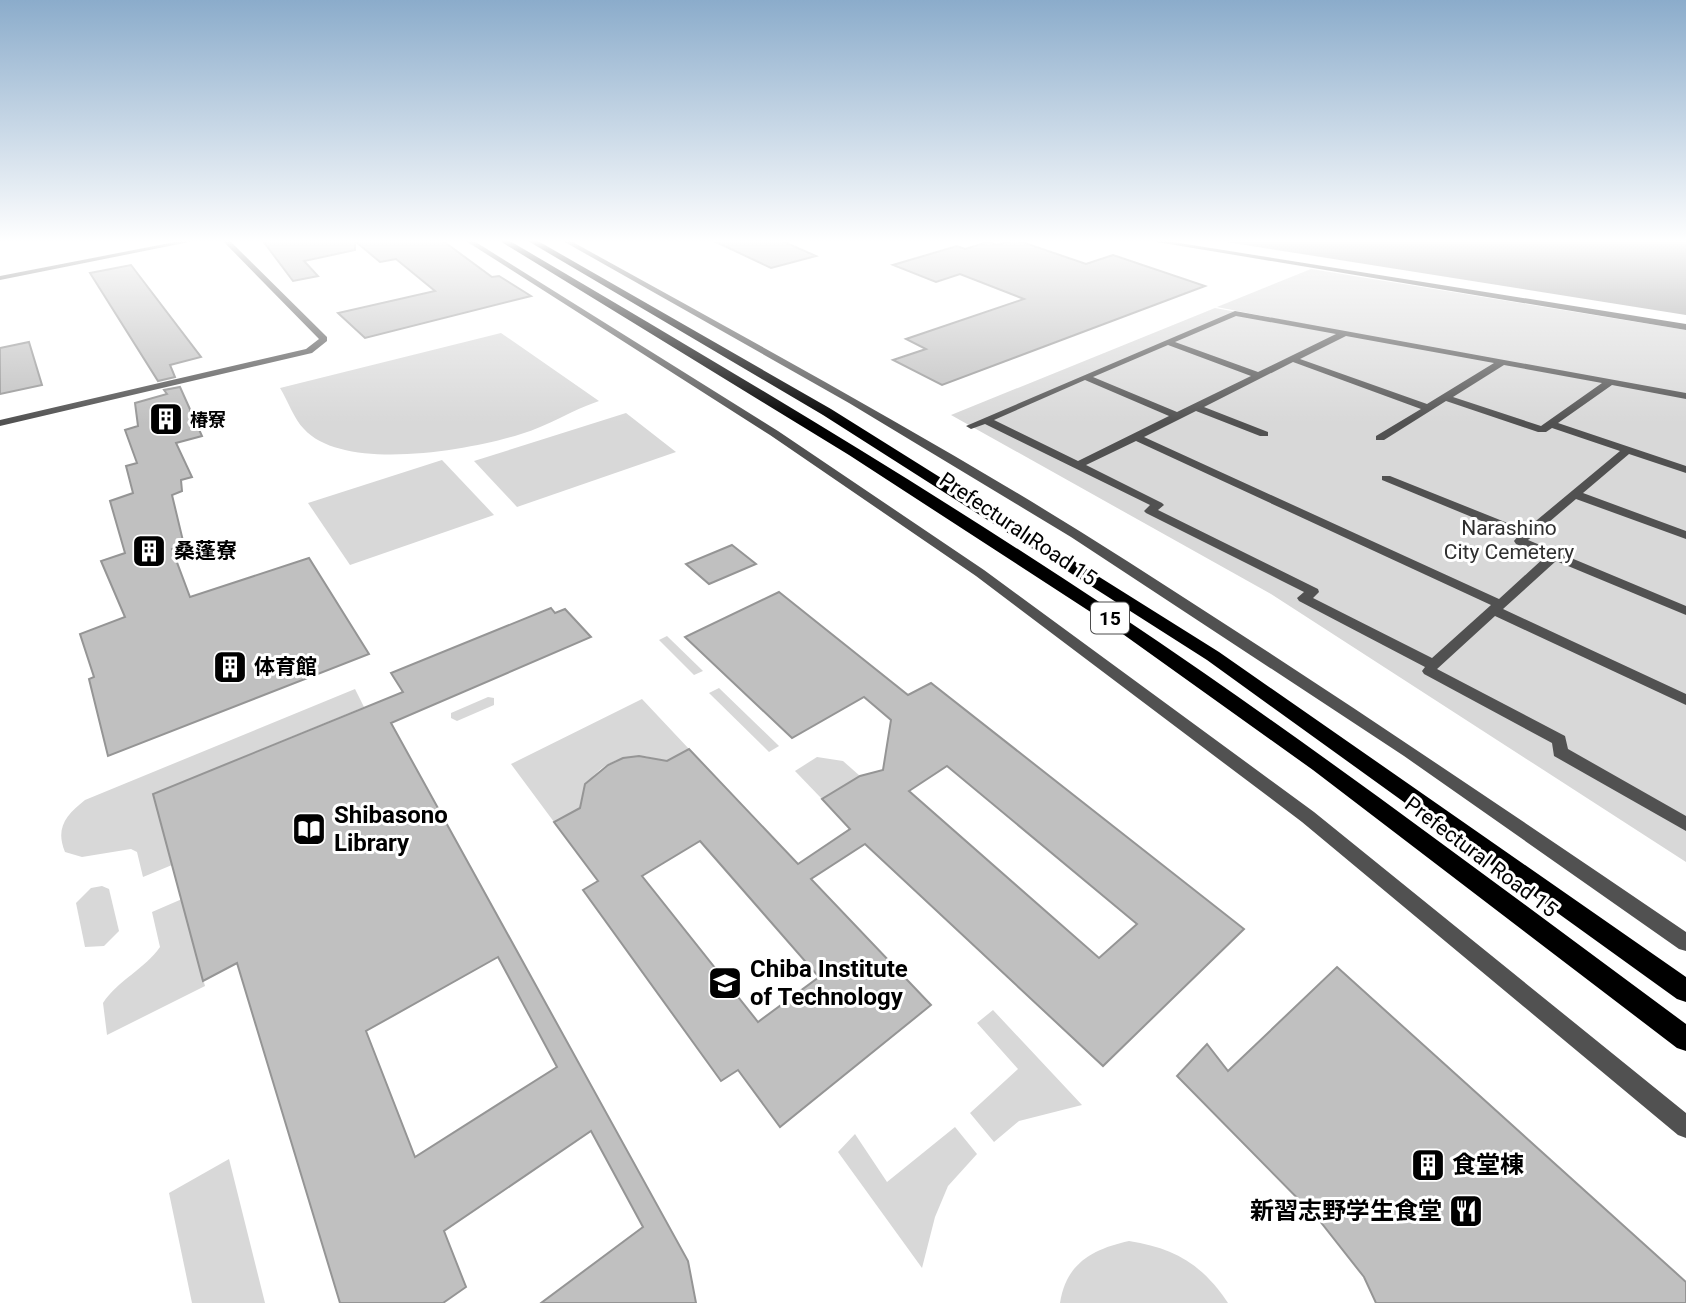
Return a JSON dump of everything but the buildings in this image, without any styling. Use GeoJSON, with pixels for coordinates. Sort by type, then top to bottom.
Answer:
{"type":"FeatureCollection","features":[{"type":"Feature","properties":{"kind":"main road","name":"Prefectural Road 15"},"geometry":{"type":"LineString","coordinates":[[606,302],[819,428],[1040,571],[1197,677],[1686,1039]]}},
{"type":"Feature","properties":{"kind":"main road","name":"Prefectural Road 15"},"geometry":{"type":"LineString","coordinates":[[637,302],[827,412],[1213,656],[1686,990]]}},
{"type":"Feature","properties":{"kind":"street"},"geometry":{"type":"LineString","coordinates":[[0,423],[309,351],[322,344],[324,340],[286,302]]}},
{"type":"Feature","properties":{"kind":"street"},"geometry":{"type":"LineString","coordinates":[[566,302],[774,433],[980,573],[1308,817],[1686,1127]]}},
{"type":"Feature","properties":{"kind":"street"},"geometry":{"type":"LineString","coordinates":[[675,302],[852,401],[1074,534],[1410,752],[1686,943]]}},
{"type":"Feature","properties":{"kind":"street"},"geometry":{"type":"LineString","coordinates":[[1530,302],[1686,327]]}},
{"type":"Feature","properties":{"kind":"street"},"geometry":{"type":"LineString","coordinates":[[971,426],[1235,313],[1686,396]]}},
{"type":"Feature","properties":{"kind":"street"},"geometry":{"type":"LineString","coordinates":[[1079,465],[1345,333]]}},
{"type":"Feature","properties":{"kind":"street"},"geometry":{"type":"LineString","coordinates":[[1168,342],[1259,376]]}},
{"type":"Feature","properties":{"kind":"street"},"geometry":{"type":"LineString","coordinates":[[1293,359],[1428,408]]}},
{"type":"Feature","properties":{"kind":"street"},"geometry":{"type":"LineString","coordinates":[[1380,438],[1503,362]]}},
{"type":"Feature","properties":{"kind":"street"},"geometry":{"type":"LineString","coordinates":[[1085,377],[1177,416]]}},
{"type":"Feature","properties":{"kind":"street"},"geometry":{"type":"LineString","coordinates":[[1445,398],[1542,430],[1610,382]]}},
{"type":"Feature","properties":{"kind":"street"},"geometry":{"type":"LineString","coordinates":[[1196,407],[1264,434]]}},
{"type":"Feature","properties":{"kind":"street"},"geometry":{"type":"LineString","coordinates":[[986,419],[1158,505],[1150,511],[1313,592],[1304,598],[1433,665]]}},
{"type":"Feature","properties":{"kind":"street"},"geometry":{"type":"LineString","coordinates":[[1550,424],[1686,470]]}},
{"type":"Feature","properties":{"kind":"street"},"geometry":{"type":"LineString","coordinates":[[1136,437],[1496,607],[1686,701]]}},
{"type":"Feature","properties":{"kind":"street"},"geometry":{"type":"LineString","coordinates":[[1627,450],[1520,541],[1686,611]]}},
{"type":"Feature","properties":{"kind":"street"},"geometry":{"type":"LineString","coordinates":[[1386,478],[1525,535]]}},
{"type":"Feature","properties":{"kind":"street"},"geometry":{"type":"LineString","coordinates":[[1574,494],[1686,535]]}},
{"type":"Feature","properties":{"kind":"street"},"geometry":{"type":"LineString","coordinates":[[1555,555],[1429,671],[1560,740],[1560,752],[1686,824]]}},
{"type":"Feature","properties":{"kind":"green space","name":"Narashino City Cemetery"},"geometry":{"type":"Polygon","coordinates":[[[1230,302],[1513,302],[1686,330],[1686,862],[1271,594],[951,415],[1215,308],[1334,330],[1217,307],[1230,302]]]}},
{"type":"Feature","properties":{"kind":"green space"},"geometry":{"type":"Polygon","coordinates":[[[501,333],[599,401],[531,431],[499,440],[441,451],[377,454],[348,451],[323,443],[300,425],[280,388],[501,333]]]}},
{"type":"Feature","properties":{"kind":"green space"},"geometry":{"type":"Polygon","coordinates":[[[626,413],[676,452],[517,507],[474,461],[626,413]]]}},
{"type":"Feature","properties":{"kind":"green space"},"geometry":{"type":"Polygon","coordinates":[[[442,460],[494,515],[350,565],[308,503],[442,460]]]}},
{"type":"Feature","properties":{"kind":"green space"},"geometry":{"type":"Polygon","coordinates":[[[667,636],[703,671],[694,675],[659,640],[667,636]]]}},
{"type":"Feature","properties":{"kind":"green space"},"geometry":{"type":"Polygon","coordinates":[[[719,688],[779,746],[769,752],[709,693],[719,688]]]}},
{"type":"Feature","properties":{"kind":"green space"},"geometry":{"type":"Polygon","coordinates":[[[355,689],[364,707],[153,794],[172,865],[143,877],[137,852],[131,849],[82,857],[65,852],[61,836],[64,823],[72,811],[85,800],[355,689]]]}},
{"type":"Feature","properties":{"kind":"green space"},"geometry":{"type":"Polygon","coordinates":[[[488,697],[494,698],[494,705],[457,721],[451,718],[451,713],[488,697]]]}},
{"type":"Feature","properties":{"kind":"green space"},"geometry":{"type":"Polygon","coordinates":[[[642,699],[689,749],[669,760],[645,756],[630,757],[609,764],[592,778],[586,787],[580,808],[554,822],[511,764],[642,699]]]}},
{"type":"Feature","properties":{"kind":"green space"},"geometry":{"type":"Polygon","coordinates":[[[817,757],[843,761],[860,776],[822,799],[795,771],[817,757]]]}},
{"type":"Feature","properties":{"kind":"green space"},"geometry":{"type":"Polygon","coordinates":[[[102,886],[109,889],[119,931],[104,946],[85,947],[76,903],[91,888],[102,886]]]}},
{"type":"Feature","properties":{"kind":"green space"},"geometry":{"type":"Polygon","coordinates":[[[182,899],[205,986],[107,1035],[103,1003],[160,947],[152,912],[182,899]]]}},
{"type":"Feature","properties":{"kind":"green space"},"geometry":{"type":"Polygon","coordinates":[[[993,1010],[1082,1105],[1019,1121],[994,1142],[970,1113],[1018,1069],[977,1023],[993,1010]]]}},
{"type":"Feature","properties":{"kind":"green space"},"geometry":{"type":"Polygon","coordinates":[[[955,1127],[977,1154],[948,1186],[935,1217],[922,1268],[838,1152],[855,1134],[887,1182],[955,1127]]]}},
{"type":"Feature","properties":{"kind":"green space"},"geometry":{"type":"Polygon","coordinates":[[[229,1159],[265,1303],[192,1303],[169,1193],[229,1159]]]}},
{"type":"Feature","properties":{"kind":"green space"},"geometry":{"type":"Polygon","coordinates":[[[1129,1241],[1160,1248],[1186,1260],[1208,1278],[1228,1303],[1060,1303],[1068,1278],[1083,1260],[1104,1248],[1129,1241]]]}},
{"type":"Feature","properties":{"kind":"shaded area"},"geometry":{"type":"Polygon","coordinates":[[[1603,302],[1686,302],[1686,315],[1603,302]]]}},
{"type":"Feature","properties":{"kind":"place","name":"椿寮"},"geometry":{"type":"Point","coordinates":[166,419]}},
{"type":"Feature","properties":{"kind":"place","name":"桑蓬寮"},"geometry":{"type":"Point","coordinates":[149,551]}},
{"type":"Feature","properties":{"kind":"place","name":"体育館"},"geometry":{"type":"Point","coordinates":[230,667]}},
{"type":"Feature","properties":{"kind":"place","name":"Shibasono Library"},"geometry":{"type":"Point","coordinates":[309,829]}},
{"type":"Feature","properties":{"kind":"place","name":"Chiba Institute of Technology"},"geometry":{"type":"Point","coordinates":[725,983]}},
{"type":"Feature","properties":{"kind":"place","name":"食堂棟"},"geometry":{"type":"Point","coordinates":[1428,1165]}},
{"type":"Feature","properties":{"kind":"place","name":"新習志野学生食堂"},"geometry":{"type":"Point","coordinates":[1466,1211]}}]}
